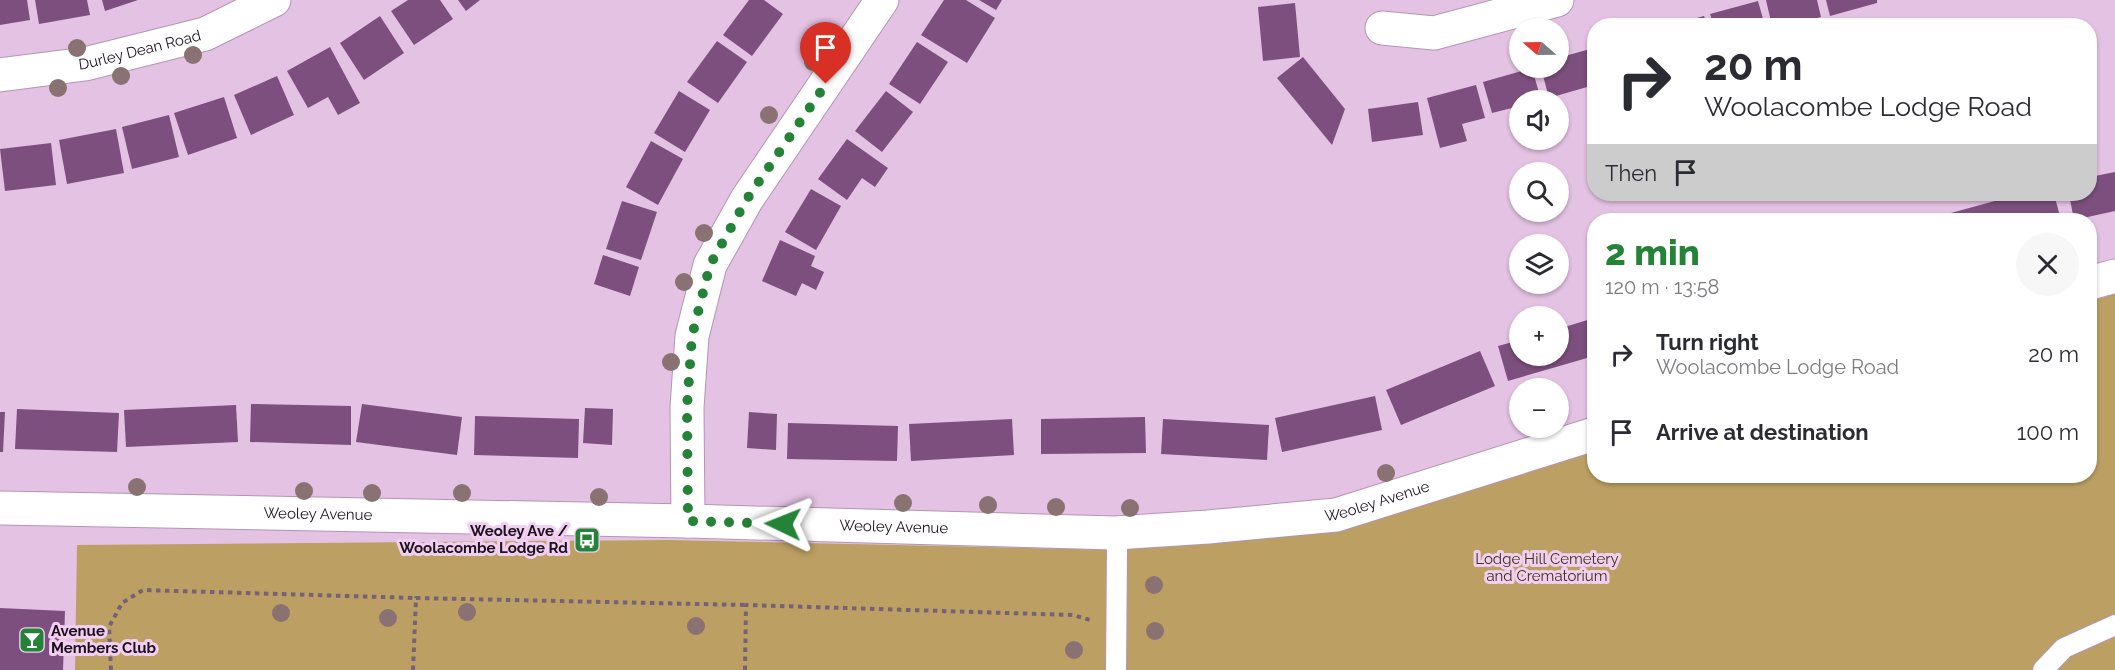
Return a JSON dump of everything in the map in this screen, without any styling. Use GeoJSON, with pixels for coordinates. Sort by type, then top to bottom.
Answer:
{"type":"FeatureCollection","features":[{"type":"Feature","properties":{"kind":"street","name":"Durley Dean Road"},"geometry":{"type":"LineString","coordinates":[[0,75],[85,64],[205,34],[274,0]]}},
{"type":"Feature","properties":{"kind":"street"},"geometry":{"type":"LineString","coordinates":[[688,521],[687,407],[692,336],[710,265],[747,199],[882,0]]}},
{"type":"Feature","properties":{"kind":"street"},"geometry":{"type":"LineString","coordinates":[[1382,28],[1434,33],[1557,0]]}},
{"type":"Feature","properties":{"kind":"street"},"geometry":{"type":"LineString","coordinates":[[2097,282],[2115,276]]}},
{"type":"Feature","properties":{"kind":"street","name":"Weoley Avenue"},"geometry":{"type":"LineString","coordinates":[[0,508],[688,521],[1115,533],[1208,527],[1336,514],[1587,436]]}},
{"type":"Feature","properties":{"kind":"lane"},"geometry":{"type":"LineString","coordinates":[[1115,533],[1116,670]]}},
{"type":"Feature","properties":{"kind":"lane"},"geometry":{"type":"LineString","coordinates":[[2043,670],[2064,648],[2115,625]]}},
{"type":"Feature","properties":{"kind":"path"},"geometry":{"type":"LineString","coordinates":[[111,670],[109,627],[122,603],[143,590],[1073,615],[1116,627]]}},
{"type":"Feature","properties":{"kind":"path"},"geometry":{"type":"LineString","coordinates":[[413,670],[416,598]]}},
{"type":"Feature","properties":{"kind":"path"},"geometry":{"type":"LineString","coordinates":[[745,670],[746,605]]}},
{"type":"Feature","properties":{"kind":"green space","name":"Lodge Hill Cemetery and Crematorium"},"geometry":{"type":"Polygon","coordinates":[[[2115,294],[2115,670],[75,670],[77,545],[669,540],[1117,550],[1587,449],[1587,483],[2097,483],[2097,299],[2115,294]]]}},
{"type":"Feature","properties":{"kind":"building"},"geometry":{"type":"Polygon","coordinates":[[[0,0],[27,0],[30,20],[0,25],[0,0]]]}},
{"type":"Feature","properties":{"kind":"building"},"geometry":{"type":"Polygon","coordinates":[[[35,0],[87,0],[90,15],[39,24],[35,0]]]}},
{"type":"Feature","properties":{"kind":"building"},"geometry":{"type":"Polygon","coordinates":[[[102,0],[138,0],[105,11],[102,0]]]}},
{"type":"Feature","properties":{"kind":"building"},"geometry":{"type":"Polygon","coordinates":[[[408,0],[440,0],[453,19],[414,45],[391,11],[408,0]]]}},
{"type":"Feature","properties":{"kind":"building"},"geometry":{"type":"Polygon","coordinates":[[[458,0],[480,0],[466,11],[458,0]]]}},
{"type":"Feature","properties":{"kind":"building"},"geometry":{"type":"Polygon","coordinates":[[[749,0],[764,0],[783,14],[752,56],[723,35],[749,0]]]}},
{"type":"Feature","properties":{"kind":"building"},"geometry":{"type":"Polygon","coordinates":[[[944,0],[966,0],[995,18],[967,63],[921,35],[944,0]]]}},
{"type":"Feature","properties":{"kind":"building"},"geometry":{"type":"Polygon","coordinates":[[[979,0],[1002,0],[996,10],[979,0]]]}},
{"type":"Feature","properties":{"kind":"building"},"geometry":{"type":"Polygon","coordinates":[[[1766,0],[1817,0],[1821,17],[1817,18],[1770,18],[1766,0]]]}},
{"type":"Feature","properties":{"kind":"building"},"geometry":{"type":"Polygon","coordinates":[[[1826,0],[1877,0],[1877,3],[1830,16],[1826,0]]]}},
{"type":"Feature","properties":{"kind":"building"},"geometry":{"type":"Polygon","coordinates":[[[1758,1],[1763,18],[1711,18],[1710,14],[1758,1]]]}},
{"type":"Feature","properties":{"kind":"building"},"geometry":{"type":"Polygon","coordinates":[[[1295,3],[1300,57],[1263,61],[1258,7],[1295,3]]]}},
{"type":"Feature","properties":{"kind":"building"},"geometry":{"type":"Polygon","coordinates":[[[380,16],[404,53],[364,80],[340,43],[380,16]]]}},
{"type":"Feature","properties":{"kind":"building"},"geometry":{"type":"Polygon","coordinates":[[[717,41],[747,62],[718,103],[687,82],[717,41]]]}},
{"type":"Feature","properties":{"kind":"building"},"geometry":{"type":"Polygon","coordinates":[[[917,42],[948,62],[920,104],[889,84],[917,42]]]}},
{"type":"Feature","properties":{"kind":"building"},"geometry":{"type":"Polygon","coordinates":[[[330,47],[360,103],[338,115],[328,97],[308,108],[287,71],[330,47]]]}},
{"type":"Feature","properties":{"kind":"building"},"geometry":{"type":"Polygon","coordinates":[[[1587,50],[1587,87],[1569,92],[1569,90],[1547,90],[1544,78],[1569,78],[1569,55],[1587,50]]]}},
{"type":"Feature","properties":{"kind":"building"},"geometry":{"type":"Polygon","coordinates":[[[1303,57],[1345,109],[1332,145],[1277,78],[1303,57]]]}},
{"type":"Feature","properties":{"kind":"building"},"geometry":{"type":"Polygon","coordinates":[[[1509,75],[1509,78],[1535,78],[1538,90],[1509,90],[1509,109],[1492,113],[1483,82],[1509,75]]]}},
{"type":"Feature","properties":{"kind":"building"},"geometry":{"type":"Polygon","coordinates":[[[277,76],[294,115],[251,135],[234,95],[277,76]]]}},
{"type":"Feature","properties":{"kind":"building"},"geometry":{"type":"Polygon","coordinates":[[[1476,85],[1485,118],[1462,124],[1467,141],[1440,148],[1427,98],[1476,85]]]}},
{"type":"Feature","properties":{"kind":"building"},"geometry":{"type":"Polygon","coordinates":[[[679,91],[710,110],[685,152],[654,133],[679,91]]]}},
{"type":"Feature","properties":{"kind":"building"},"geometry":{"type":"Polygon","coordinates":[[[886,91],[913,112],[882,152],[855,131],[886,91]]]}},
{"type":"Feature","properties":{"kind":"building"},"geometry":{"type":"Polygon","coordinates":[[[224,97],[237,138],[188,155],[174,113],[224,97]]]}},
{"type":"Feature","properties":{"kind":"building"},"geometry":{"type":"Polygon","coordinates":[[[1418,102],[1423,135],[1372,142],[1368,109],[1418,102]]]}},
{"type":"Feature","properties":{"kind":"building"},"geometry":{"type":"Polygon","coordinates":[[[169,115],[179,157],[132,169],[122,127],[169,115]]]}},
{"type":"Feature","properties":{"kind":"building"},"geometry":{"type":"Polygon","coordinates":[[[116,129],[124,173],[67,184],[59,140],[116,129]]]}},
{"type":"Feature","properties":{"kind":"building"},"geometry":{"type":"Polygon","coordinates":[[[847,139],[888,168],[875,187],[862,178],[847,200],[818,179],[847,139]]]}},
{"type":"Feature","properties":{"kind":"building"},"geometry":{"type":"Polygon","coordinates":[[[651,141],[683,159],[658,205],[626,187],[651,141]]]}},
{"type":"Feature","properties":{"kind":"building"},"geometry":{"type":"Polygon","coordinates":[[[51,143],[56,185],[5,191],[0,149],[51,143]]]}},
{"type":"Feature","properties":{"kind":"building"},"geometry":{"type":"Polygon","coordinates":[[[2115,172],[2115,211],[2097,215],[2097,213],[2073,213],[2070,201],[2097,201],[2097,176],[2115,172]]]}},
{"type":"Feature","properties":{"kind":"building"},"geometry":{"type":"Polygon","coordinates":[[[811,189],[841,206],[816,250],[785,232],[811,189]]]}},
{"type":"Feature","properties":{"kind":"building"},"geometry":{"type":"Polygon","coordinates":[[[622,201],[657,212],[641,260],[606,249],[622,201]]]}},
{"type":"Feature","properties":{"kind":"building"},"geometry":{"type":"Polygon","coordinates":[[[1995,201],[2056,201],[2059,213],[1951,213],[1995,201]]]}},
{"type":"Feature","properties":{"kind":"building"},"geometry":{"type":"Polygon","coordinates":[[[780,240],[815,256],[811,266],[824,272],[816,290],[802,283],[796,296],[762,281],[780,240]]]}},
{"type":"Feature","properties":{"kind":"building"},"geometry":{"type":"Polygon","coordinates":[[[603,255],[639,267],[630,296],[594,284],[603,255]]]}},
{"type":"Feature","properties":{"kind":"building"},"geometry":{"type":"Polygon","coordinates":[[[1587,320],[1587,358],[1569,363],[1569,326],[1587,320]]]}},
{"type":"Feature","properties":{"kind":"building"},"geometry":{"type":"Polygon","coordinates":[[[1509,343],[1509,366],[1560,366],[1518,378],[1509,378],[1508,381],[1498,346],[1509,343]]]}},
{"type":"Feature","properties":{"kind":"building"},"geometry":{"type":"Polygon","coordinates":[[[1480,351],[1495,386],[1401,425],[1386,390],[1480,351]]]}},
{"type":"Feature","properties":{"kind":"building"},"geometry":{"type":"Polygon","coordinates":[[[1375,396],[1382,430],[1282,452],[1275,418],[1375,396]]]}},
{"type":"Feature","properties":{"kind":"building"},"geometry":{"type":"Polygon","coordinates":[[[251,404],[351,406],[351,445],[250,442],[251,404]]]}},
{"type":"Feature","properties":{"kind":"building"},"geometry":{"type":"Polygon","coordinates":[[[362,404],[462,417],[457,455],[356,442],[362,404]]]}},
{"type":"Feature","properties":{"kind":"building"},"geometry":{"type":"Polygon","coordinates":[[[236,405],[238,442],[126,447],[124,410],[236,405]]]}},
{"type":"Feature","properties":{"kind":"building"},"geometry":{"type":"Polygon","coordinates":[[[585,408],[613,409],[612,445],[583,443],[585,408]]]}},
{"type":"Feature","properties":{"kind":"building"},"geometry":{"type":"Polygon","coordinates":[[[17,409],[119,413],[117,452],[15,449],[17,409]]]}},
{"type":"Feature","properties":{"kind":"building"},"geometry":{"type":"Polygon","coordinates":[[[0,412],[5,412],[3,452],[0,452],[0,412]]]}},
{"type":"Feature","properties":{"kind":"building"},"geometry":{"type":"Polygon","coordinates":[[[749,412],[777,414],[776,450],[747,448],[749,412]]]}},
{"type":"Feature","properties":{"kind":"building"},"geometry":{"type":"Polygon","coordinates":[[[475,416],[579,419],[578,458],[474,455],[475,416]]]}},
{"type":"Feature","properties":{"kind":"building"},"geometry":{"type":"Polygon","coordinates":[[[1145,417],[1146,453],[1041,454],[1041,419],[1145,417]]]}},
{"type":"Feature","properties":{"kind":"building"},"geometry":{"type":"Polygon","coordinates":[[[1012,419],[1014,455],[911,461],[909,424],[1012,419]]]}},
{"type":"Feature","properties":{"kind":"building"},"geometry":{"type":"Polygon","coordinates":[[[1163,419],[1269,425],[1267,460],[1161,454],[1163,419]]]}},
{"type":"Feature","properties":{"kind":"building"},"geometry":{"type":"Polygon","coordinates":[[[788,423],[898,426],[897,461],[787,459],[788,423]]]}},
{"type":"Feature","properties":{"kind":"building","name":"Avenue Members Club"},"geometry":{"type":"Polygon","coordinates":[[[0,608],[65,611],[63,670],[0,670],[0,608]]]}},
{"type":"Feature","properties":{"kind":"place","name":"Weoley Ave / Woolacombe Lodge Rd"},"geometry":{"type":"Point","coordinates":[587,540]}},
{"type":"Feature","properties":{"kind":"place","name":"Avenue Members Club"},"geometry":{"type":"Point","coordinates":[32,640]}},
{"type":"Feature","properties":{"kind":"route"},"geometry":{"type":"LineString","coordinates":[[783,524],[688,521],[687,407],[692,336],[710,265],[747,199],[826,84]]}}]}
